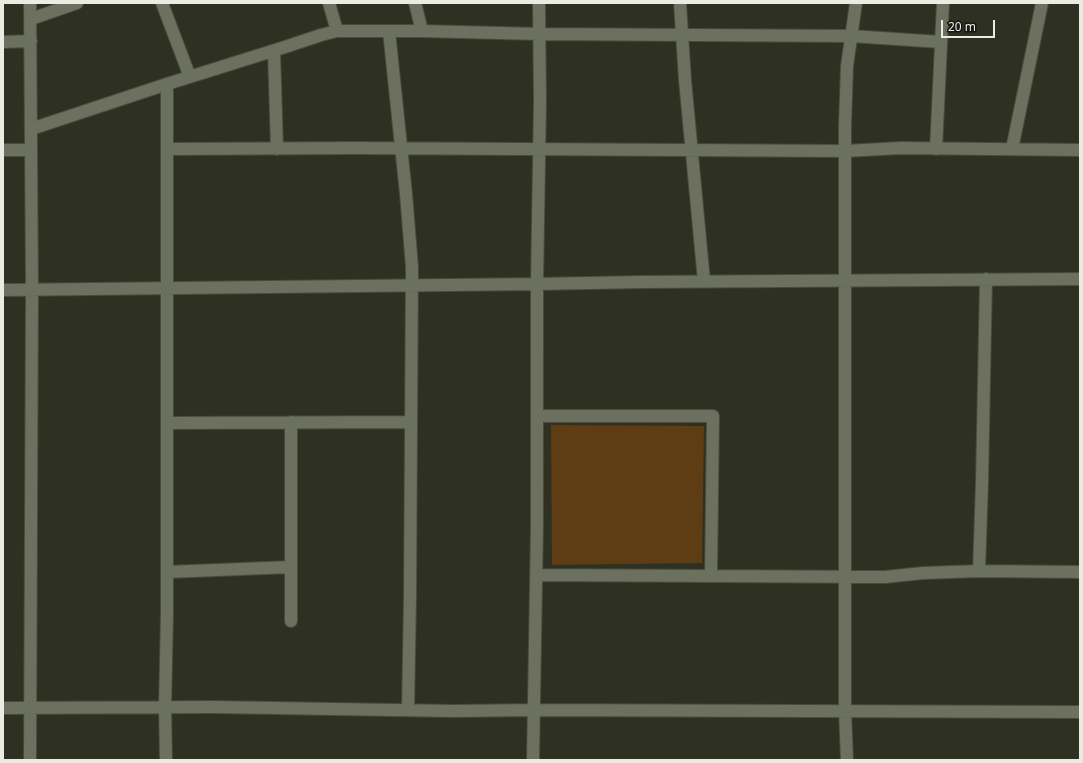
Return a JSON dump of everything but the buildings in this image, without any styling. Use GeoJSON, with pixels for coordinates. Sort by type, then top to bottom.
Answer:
{"type":"FeatureCollection","features":[{"type":"Feature","properties":{"kind":"street"},"geometry":{"type":"LineString","coordinates":[[30,3],[32,150],[30,760]]}},
{"type":"Feature","properties":{"kind":"street"},"geometry":{"type":"LineString","coordinates":[[30,19],[77,3]]}},
{"type":"Feature","properties":{"kind":"street"},"geometry":{"type":"LineString","coordinates":[[162,3],[190,77]]}},
{"type":"Feature","properties":{"kind":"street"},"geometry":{"type":"LineString","coordinates":[[329,3],[337,31]]}},
{"type":"Feature","properties":{"kind":"street"},"geometry":{"type":"LineString","coordinates":[[415,3],[422,31]]}},
{"type":"Feature","properties":{"kind":"street"},"geometry":{"type":"LineString","coordinates":[[534,760],[539,3]]}},
{"type":"Feature","properties":{"kind":"street"},"geometry":{"type":"LineString","coordinates":[[680,3],[685,80],[704,282]]}},
{"type":"Feature","properties":{"kind":"street"},"geometry":{"type":"LineString","coordinates":[[847,760],[845,711],[845,125],[847,66],[856,3]]}},
{"type":"Feature","properties":{"kind":"street"},"geometry":{"type":"LineString","coordinates":[[936,149],[943,3]]}},
{"type":"Feature","properties":{"kind":"street"},"geometry":{"type":"LineString","coordinates":[[1012,149],[1042,3]]}},
{"type":"Feature","properties":{"kind":"street"},"geometry":{"type":"LineString","coordinates":[[31,129],[320,35],[337,31],[851,36],[941,42]]}},
{"type":"Feature","properties":{"kind":"street"},"geometry":{"type":"LineString","coordinates":[[389,31],[402,148],[412,267],[408,710]]}},
{"type":"Feature","properties":{"kind":"street"},"geometry":{"type":"LineString","coordinates":[[3,42],[31,41]]}},
{"type":"Feature","properties":{"kind":"street"},"geometry":{"type":"LineString","coordinates":[[274,51],[277,148]]}},
{"type":"Feature","properties":{"kind":"street"},"geometry":{"type":"LineString","coordinates":[[166,760],[165,707],[168,288],[167,84]]}},
{"type":"Feature","properties":{"kind":"street"},"geometry":{"type":"LineString","coordinates":[[167,149],[402,148],[845,151],[901,148],[1080,150]]}},
{"type":"Feature","properties":{"kind":"street"},"geometry":{"type":"LineString","coordinates":[[3,150],[32,150]]}},
{"type":"Feature","properties":{"kind":"street"},"geometry":{"type":"LineString","coordinates":[[3,290],[845,280],[1080,279]]}},
{"type":"Feature","properties":{"kind":"street"},"geometry":{"type":"LineString","coordinates":[[979,571],[986,280]]}},
{"type":"Feature","properties":{"kind":"street"},"geometry":{"type":"LineString","coordinates":[[537,416],[713,416],[711,576]]}},
{"type":"Feature","properties":{"kind":"street"},"geometry":{"type":"LineString","coordinates":[[291,422],[291,622]]}},
{"type":"Feature","properties":{"kind":"street"},"geometry":{"type":"LineString","coordinates":[[167,423],[411,422]]}},
{"type":"Feature","properties":{"kind":"street"},"geometry":{"type":"LineString","coordinates":[[167,572],[291,567]]}},
{"type":"Feature","properties":{"kind":"street"},"geometry":{"type":"LineString","coordinates":[[536,575],[885,577],[923,573],[979,571],[1080,572]]}},
{"type":"Feature","properties":{"kind":"street"},"geometry":{"type":"LineString","coordinates":[[3,708],[165,707],[454,711],[1080,712]]}},
{"type":"Feature","properties":{"kind":"shaded area"},"geometry":{"type":"Polygon","coordinates":[[[551,425],[704,426],[702,563],[552,565],[551,425]]]}}]}
